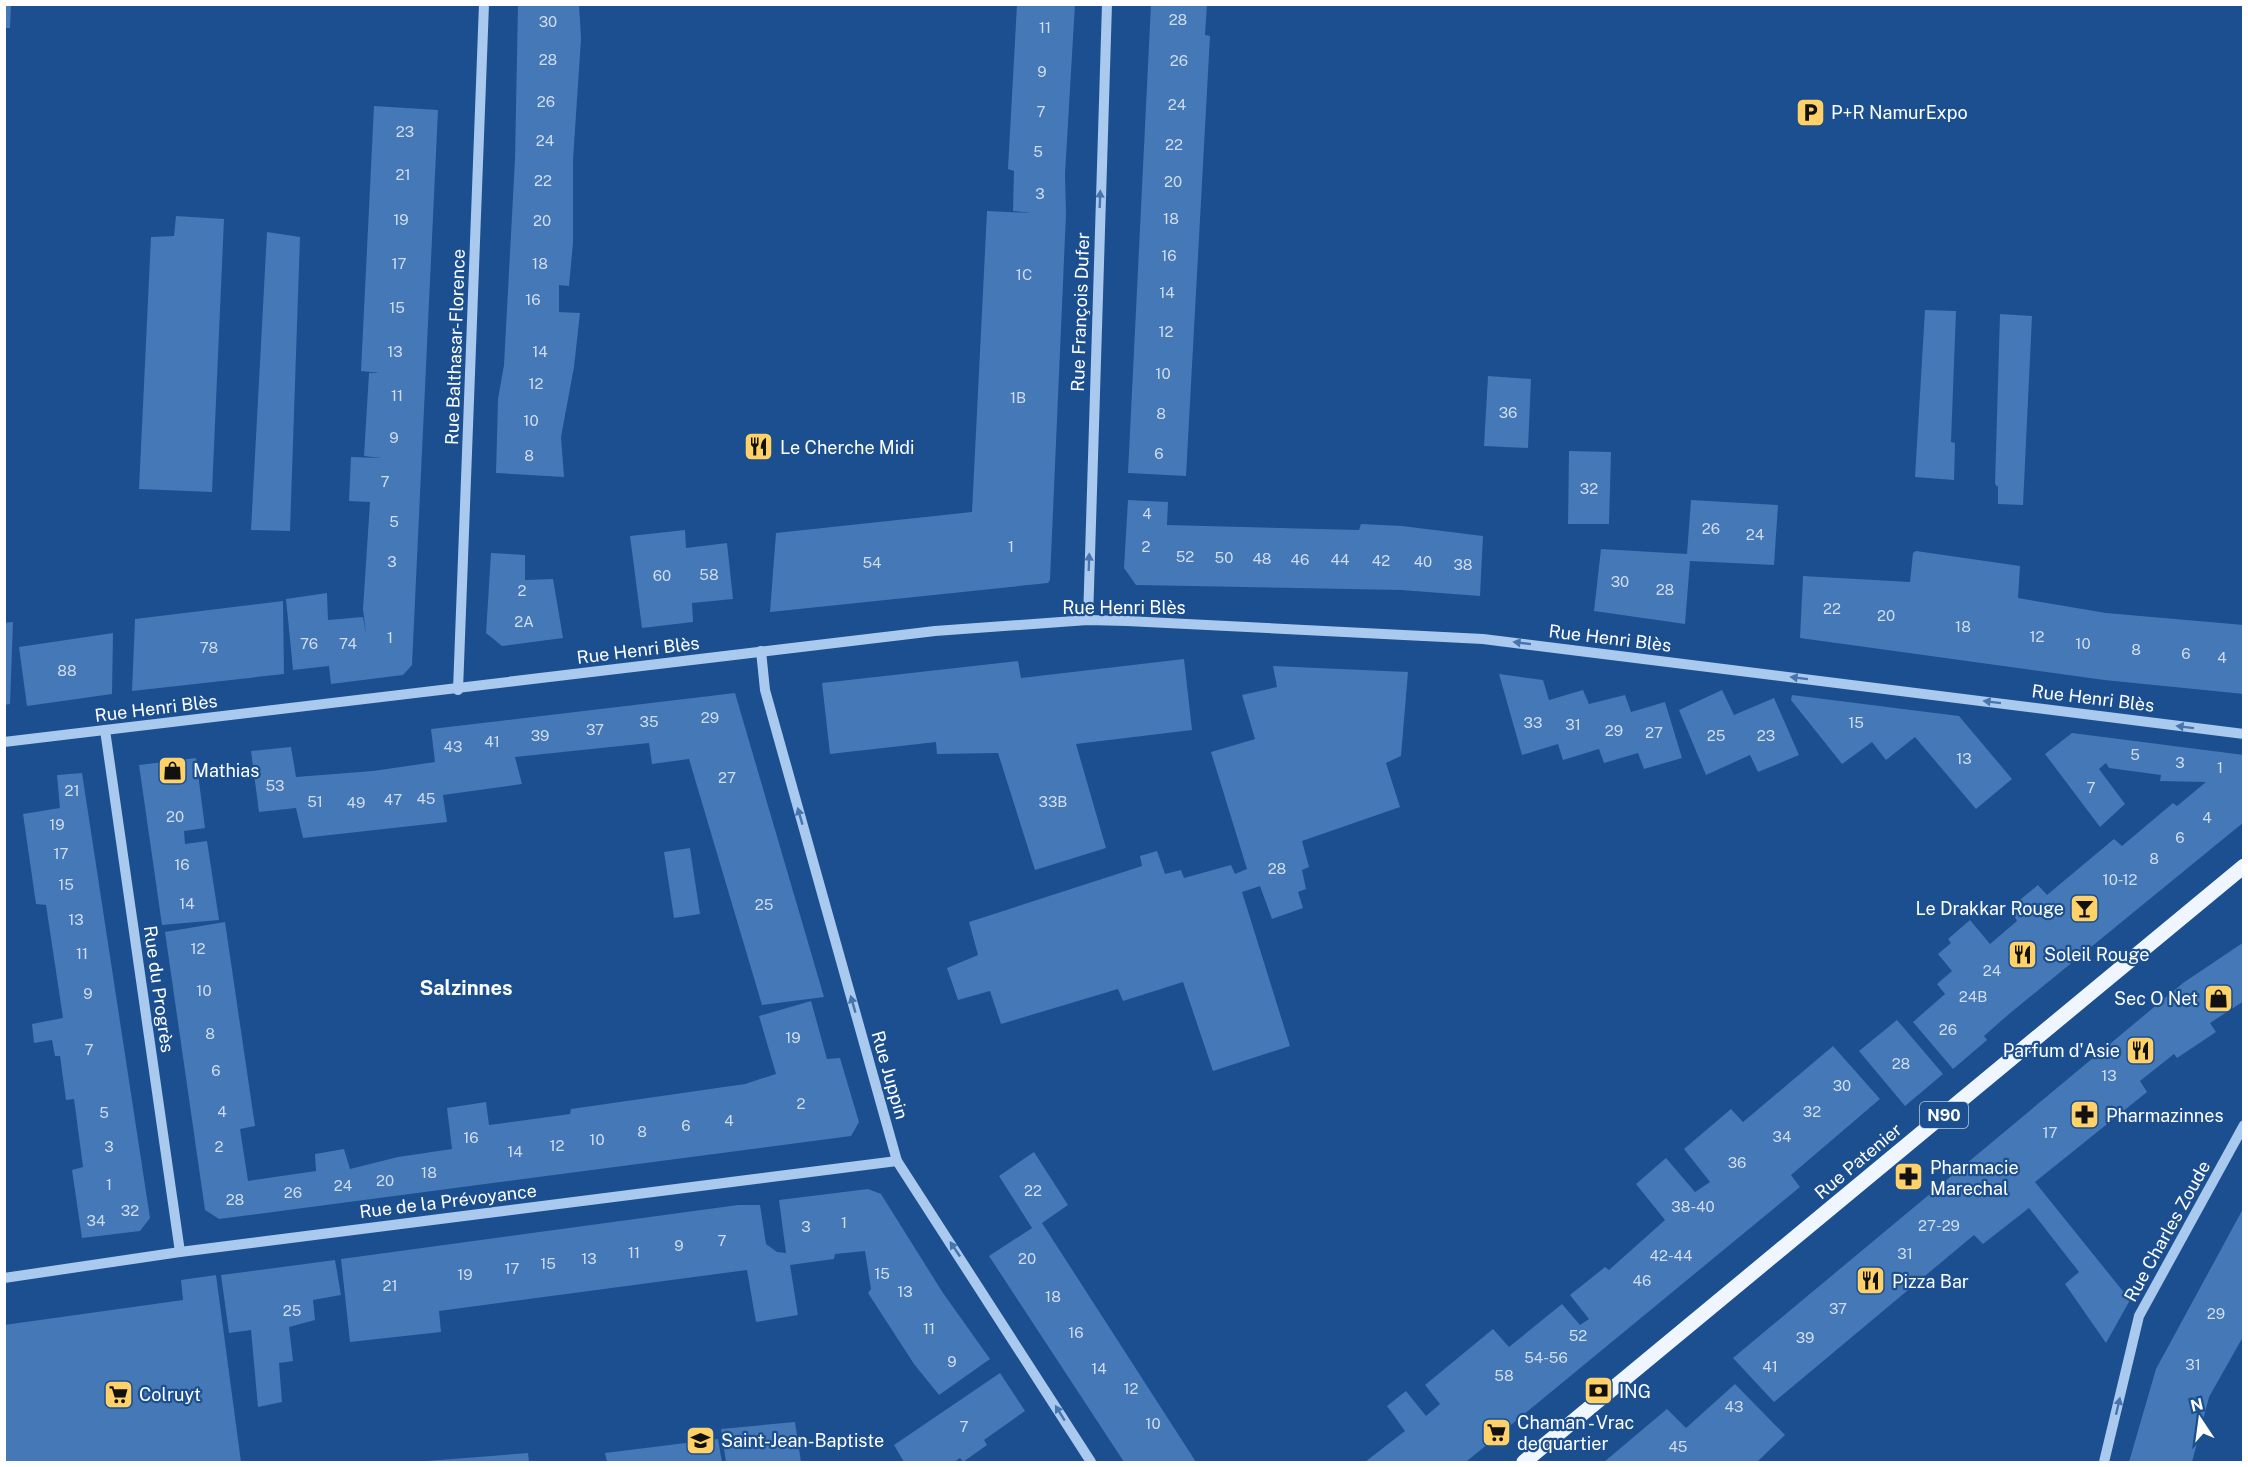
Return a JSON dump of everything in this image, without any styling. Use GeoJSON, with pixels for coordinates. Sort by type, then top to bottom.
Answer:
{"type":"FeatureCollection","features":[{"type":"Feature","properties":{"kind":"main road","name":"Rue Patenier"},"geometry":{"type":"LineString","coordinates":[[1524,1462],[2244,866]]}},
{"type":"Feature","properties":{"kind":"street","name":"Rue Balthasar-Florence"},"geometry":{"type":"LineString","coordinates":[[458,690],[484,4]]}},
{"type":"Feature","properties":{"kind":"street","name":"Rue François Dufer"},"geometry":{"type":"LineString","coordinates":[[1088,620],[1107,4]]}},
{"type":"Feature","properties":{"kind":"street","name":"Rue Henri Blès"},"geometry":{"type":"LineString","coordinates":[[4,742],[458,690],[935,631],[1088,620],[1484,639],[2244,734]]}},
{"type":"Feature","properties":{"kind":"street","name":"Rue Juppin"},"geometry":{"type":"LineString","coordinates":[[761,651],[765,690],[897,1161],[1091,1462]]}},
{"type":"Feature","properties":{"kind":"street","name":"Rue du Progrès"},"geometry":{"type":"LineString","coordinates":[[105,730],[180,1252]]}},
{"type":"Feature","properties":{"kind":"street","name":"Rue Charles Zoude"},"geometry":{"type":"LineString","coordinates":[[2104,1462],[2139,1316],[2244,1125]]}},
{"type":"Feature","properties":{"kind":"street","name":"Rue de la Prévoyance"},"geometry":{"type":"LineString","coordinates":[[4,1278],[180,1252],[897,1161]]}},
{"type":"Feature","properties":{"kind":"building"},"geometry":{"type":"Polygon","coordinates":[[[4,4],[11,4],[10,28],[4,28],[4,4]]]}},
{"type":"Feature","properties":{"kind":"building"},"geometry":{"type":"Polygon","coordinates":[[[518,4],[579,4],[581,39],[573,160],[573,243],[569,286],[559,285],[559,312],[580,313],[574,367],[561,437],[564,477],[496,473],[498,399],[504,365],[515,159],[518,4]]]}},
{"type":"Feature","properties":{"kind":"building"},"geometry":{"type":"Polygon","coordinates":[[[1017,4],[1075,4],[1065,174],[1066,214],[1050,580],[1048,583],[770,612],[776,533],[972,512],[987,211],[1032,213],[1013,211],[1014,171],[1008,169],[1017,4]]]}},
{"type":"Feature","properties":{"kind":"building"},"geometry":{"type":"Polygon","coordinates":[[[1151,4],[1207,4],[1205,35],[1210,36],[1186,476],[1128,473],[1151,4]]]}},
{"type":"Feature","properties":{"kind":"building"},"geometry":{"type":"Polygon","coordinates":[[[374,106],[438,110],[412,665],[403,675],[331,684],[329,666],[293,670],[286,599],[327,593],[328,620],[363,617],[366,635],[363,609],[370,502],[349,501],[351,457],[382,458],[364,456],[369,373],[380,373],[361,371],[374,106]]]}},
{"type":"Feature","properties":{"kind":"building"},"geometry":{"type":"Polygon","coordinates":[[[176,216],[224,219],[212,492],[139,489],[151,237],[174,236],[176,216]]]}},
{"type":"Feature","properties":{"kind":"building"},"geometry":{"type":"Polygon","coordinates":[[[267,232],[300,237],[290,531],[251,530],[267,232]]]}},
{"type":"Feature","properties":{"kind":"building"},"geometry":{"type":"Polygon","coordinates":[[[1925,310],[1956,311],[1951,442],[1955,443],[1954,480],[1915,477],[1925,310]]]}},
{"type":"Feature","properties":{"kind":"building"},"geometry":{"type":"Polygon","coordinates":[[[2000,314],[2032,316],[2023,505],[1998,504],[1998,487],[1995,484],[2000,314]]]}},
{"type":"Feature","properties":{"kind":"building"},"geometry":{"type":"Polygon","coordinates":[[[1488,376],[1531,379],[1528,448],[1484,446],[1488,376]]]}},
{"type":"Feature","properties":{"kind":"building"},"geometry":{"type":"Polygon","coordinates":[[[1569,451],[1611,452],[1609,524],[1568,524],[1569,451]]]}},
{"type":"Feature","properties":{"kind":"building"},"geometry":{"type":"Polygon","coordinates":[[[1128,500],[1168,502],[1167,525],[1359,530],[1361,524],[1402,526],[1483,536],[1480,596],[1401,590],[1136,585],[1124,568],[1128,500]]]}},
{"type":"Feature","properties":{"kind":"building"},"geometry":{"type":"Polygon","coordinates":[[[1691,500],[1778,505],[1774,565],[1690,561],[1685,624],[1594,611],[1601,549],[1687,554],[1691,500]]]}},
{"type":"Feature","properties":{"kind":"building"},"geometry":{"type":"Polygon","coordinates":[[[685,530],[686,548],[727,543],[733,599],[692,603],[693,622],[642,628],[630,536],[685,530]]]}},
{"type":"Feature","properties":{"kind":"building"},"geometry":{"type":"Polygon","coordinates":[[[1916,551],[2020,566],[2018,598],[2106,613],[2244,625],[2244,694],[2104,680],[1800,638],[1803,576],[1910,582],[1913,553],[1916,551]]]}},
{"type":"Feature","properties":{"kind":"building"},"geometry":{"type":"Polygon","coordinates":[[[491,553],[525,555],[525,580],[553,579],[563,638],[502,646],[486,633],[491,553]]]}},
{"type":"Feature","properties":{"kind":"building"},"geometry":{"type":"Polygon","coordinates":[[[283,601],[284,674],[132,691],[135,619],[283,601]]]}},
{"type":"Feature","properties":{"kind":"building"},"geometry":{"type":"Polygon","coordinates":[[[13,622],[10,704],[4,705],[4,623],[13,622]]]}},
{"type":"Feature","properties":{"kind":"building"},"geometry":{"type":"Polygon","coordinates":[[[113,633],[112,694],[27,706],[19,647],[113,633]]]}},
{"type":"Feature","properties":{"kind":"building"},"geometry":{"type":"Polygon","coordinates":[[[1184,659],[1192,730],[1076,744],[1106,848],[1035,870],[998,753],[937,754],[936,742],[830,754],[822,683],[1018,661],[1021,678],[1184,659]]]}},
{"type":"Feature","properties":{"kind":"building"},"geometry":{"type":"Polygon","coordinates":[[[1273,666],[1408,672],[1401,756],[1386,763],[1400,807],[1302,841],[1309,867],[1302,870],[1306,889],[1298,892],[1303,908],[1272,919],[1260,886],[1242,892],[1290,1046],[1213,1071],[1183,982],[1123,1001],[1118,989],[1001,1024],[990,991],[958,1000],[947,968],[978,955],[969,922],[1142,866],[1140,856],[1157,851],[1165,874],[1181,870],[1184,878],[1231,865],[1235,874],[1247,869],[1211,752],[1255,739],[1242,695],[1277,687],[1273,666]]]}},
{"type":"Feature","properties":{"kind":"building"},"geometry":{"type":"Polygon","coordinates":[[[1499,674],[1543,680],[1549,700],[1583,690],[1589,704],[1625,695],[1631,712],[1665,702],[1682,758],[1644,769],[1638,753],[1604,763],[1599,749],[1563,760],[1558,744],[1522,755],[1499,674]]]}},
{"type":"Feature","properties":{"kind":"building"},"geometry":{"type":"Polygon","coordinates":[[[1722,690],[1734,715],[1774,698],[1799,755],[1758,772],[1750,755],[1706,775],[1679,710],[1722,690]]]}},
{"type":"Feature","properties":{"kind":"building"},"geometry":{"type":"Polygon","coordinates":[[[735,693],[824,997],[762,1005],[689,759],[652,764],[649,743],[515,757],[522,784],[443,795],[447,822],[303,838],[296,808],[259,812],[251,751],[291,747],[296,777],[373,771],[435,762],[431,729],[735,693]]]}},
{"type":"Feature","properties":{"kind":"building"},"geometry":{"type":"Polygon","coordinates":[[[1792,695],[1959,716],[2012,779],[1976,809],[1915,737],[1886,760],[1872,742],[1842,764],[1791,700],[1792,695]]]}},
{"type":"Feature","properties":{"kind":"building"},"geometry":{"type":"Polygon","coordinates":[[[2072,733],[2244,755],[2244,822],[2009,1014],[1984,1036],[1987,1040],[1953,1069],[1913,1022],[1945,994],[1937,984],[1952,971],[1938,954],[1951,943],[1948,939],[1970,920],[1990,944],[2017,921],[2010,908],[2038,885],[2047,895],[2114,839],[2122,846],[2173,803],[2177,806],[2206,782],[2160,781],[2161,775],[2109,768],[2106,763],[2099,769],[2125,804],[2100,827],[2045,754],[2072,733]]]}},
{"type":"Feature","properties":{"kind":"building"},"geometry":{"type":"Polygon","coordinates":[[[196,758],[205,828],[184,831],[185,844],[207,841],[219,920],[162,925],[139,765],[196,758]]]}},
{"type":"Feature","properties":{"kind":"building"},"geometry":{"type":"Polygon","coordinates":[[[82,773],[150,1218],[140,1231],[82,1238],[72,1170],[83,1167],[74,1099],[66,1100],[60,1056],[55,1056],[52,1040],[34,1043],[32,1024],[63,1018],[46,905],[36,904],[23,814],[60,808],[57,775],[82,773]]]}},
{"type":"Feature","properties":{"kind":"building"},"geometry":{"type":"Polygon","coordinates":[[[690,848],[700,914],[674,918],[664,852],[690,848]]]}},
{"type":"Feature","properties":{"kind":"building"},"geometry":{"type":"Polygon","coordinates":[[[225,922],[255,1126],[240,1129],[248,1181],[316,1171],[315,1154],[344,1149],[350,1169],[398,1157],[452,1149],[447,1108],[486,1102],[489,1125],[570,1114],[571,1109],[745,1084],[776,1074],[759,1016],[811,1001],[827,1059],[840,1058],[859,1122],[851,1136],[219,1219],[205,1210],[165,932],[225,922]]]}},
{"type":"Feature","properties":{"kind":"building"},"geometry":{"type":"Polygon","coordinates":[[[2244,942],[2244,1001],[2210,1023],[2216,1032],[2177,1058],[2174,1054],[2140,1081],[2147,1092],[2035,1182],[2130,1300],[2106,1343],[2065,1284],[2079,1272],[2029,1208],[1983,1244],[1974,1235],[1774,1402],[1733,1358],[2183,983],[2244,942]]]}},
{"type":"Feature","properties":{"kind":"building"},"geometry":{"type":"Polygon","coordinates":[[[1897,1020],[1943,1074],[1905,1106],[1859,1051],[1897,1020]]]}},
{"type":"Feature","properties":{"kind":"building"},"geometry":{"type":"Polygon","coordinates":[[[1833,1046],[1880,1099],[1791,1175],[1800,1187],[1466,1462],[1365,1462],[1405,1431],[1387,1406],[1406,1391],[1426,1416],[1440,1404],[1425,1385],[1493,1329],[1509,1347],[1562,1304],[1580,1325],[1589,1319],[1570,1295],[1605,1267],[1609,1270],[1665,1220],[1636,1184],[1666,1158],[1695,1192],[1710,1182],[1684,1149],[1731,1109],[1743,1122],[1833,1046]]]}},
{"type":"Feature","properties":{"kind":"building"},"geometry":{"type":"Polygon","coordinates":[[[1034,1152],[1068,1205],[1042,1223],[1196,1462],[1124,1462],[989,1256],[1032,1228],[999,1176],[1034,1152]]]}},
{"type":"Feature","properties":{"kind":"building"},"geometry":{"type":"Polygon","coordinates":[[[868,1189],[881,1194],[943,1293],[990,1359],[939,1395],[914,1364],[868,1293],[871,1289],[865,1251],[835,1254],[834,1259],[790,1265],[798,1315],[756,1322],[747,1270],[439,1311],[441,1332],[350,1342],[341,1259],[738,1205],[760,1205],[766,1244],[777,1252],[786,1253],[779,1200],[868,1189]]]}},
{"type":"Feature","properties":{"kind":"building"},"geometry":{"type":"Polygon","coordinates":[[[2244,1207],[2244,1335],[2209,1397],[2192,1462],[2129,1462],[2156,1369],[2244,1207]]]}},
{"type":"Feature","properties":{"kind":"building"},"geometry":{"type":"Polygon","coordinates":[[[335,1260],[341,1295],[313,1300],[315,1320],[289,1327],[293,1361],[279,1363],[282,1402],[258,1407],[251,1330],[229,1333],[221,1275],[335,1260]]]}},
{"type":"Feature","properties":{"kind":"building","name":"Colruyt"},"geometry":{"type":"Polygon","coordinates":[[[216,1275],[241,1462],[4,1462],[4,1325],[183,1300],[181,1280],[216,1275]]]}},
{"type":"Feature","properties":{"kind":"building"},"geometry":{"type":"Polygon","coordinates":[[[1000,1373],[1025,1411],[984,1440],[987,1445],[963,1462],[960,1458],[954,1462],[904,1462],[894,1445],[1000,1373]]]}},
{"type":"Feature","properties":{"kind":"building"},"geometry":{"type":"Polygon","coordinates":[[[1735,1384],[1785,1435],[1757,1462],[1604,1462],[1667,1409],[1686,1428],[1735,1384]]]}},
{"type":"Feature","properties":{"kind":"building"},"geometry":{"type":"Polygon","coordinates":[[[795,1422],[801,1462],[726,1462],[721,1429],[795,1422]]]}},
{"type":"Feature","properties":{"kind":"building"},"geometry":{"type":"Polygon","coordinates":[[[718,1439],[722,1462],[607,1462],[605,1453],[718,1439]]]}},
{"type":"Feature","properties":{"kind":"building"},"geometry":{"type":"Polygon","coordinates":[[[528,1453],[529,1462],[427,1462],[427,1461],[528,1453]]]}},
{"type":"Feature","properties":{"kind":"place","name":"P+R NamurExpo"},"geometry":{"type":"Point","coordinates":[1810,112]}},
{"type":"Feature","properties":{"kind":"place","name":"Le Cherche Midi"},"geometry":{"type":"Point","coordinates":[759,447]}},
{"type":"Feature","properties":{"kind":"place","name":"Mathias"},"geometry":{"type":"Point","coordinates":[172,770]}},
{"type":"Feature","properties":{"kind":"place","name":"Le Drakkar Rouge"},"geometry":{"type":"Point","coordinates":[2085,908]}},
{"type":"Feature","properties":{"kind":"place","name":"Soleil Rouge"},"geometry":{"type":"Point","coordinates":[2023,954]}},
{"type":"Feature","properties":{"kind":"place","name":"Sec O Net"},"geometry":{"type":"Point","coordinates":[2219,998]}},
{"type":"Feature","properties":{"kind":"place","name":"Parfum d'Asie"},"geometry":{"type":"Point","coordinates":[2141,1050]}},
{"type":"Feature","properties":{"kind":"place","name":"Pharmazinnes"},"geometry":{"type":"Point","coordinates":[2085,1115]}},
{"type":"Feature","properties":{"kind":"place","name":"Pharmacie Marechal"},"geometry":{"type":"Point","coordinates":[1909,1177]}},
{"type":"Feature","properties":{"kind":"place","name":"Pizza Bar"},"geometry":{"type":"Point","coordinates":[1871,1281]}},
{"type":"Feature","properties":{"kind":"place","name":"ING"},"geometry":{"type":"Point","coordinates":[1598,1391]}},
{"type":"Feature","properties":{"kind":"place","name":"Colruyt"},"geometry":{"type":"Point","coordinates":[118,1394]}},
{"type":"Feature","properties":{"kind":"place","name":"Chaman - Vrac de quartier"},"geometry":{"type":"Point","coordinates":[1496,1432]}},
{"type":"Feature","properties":{"kind":"place","name":"Saint-Jean-Baptiste"},"geometry":{"type":"Point","coordinates":[700,1440]}},
{"type":"Feature","properties":{"kind":"district","name":"Salzinnes"},"geometry":{"type":"Point","coordinates":[466,988]}}]}
